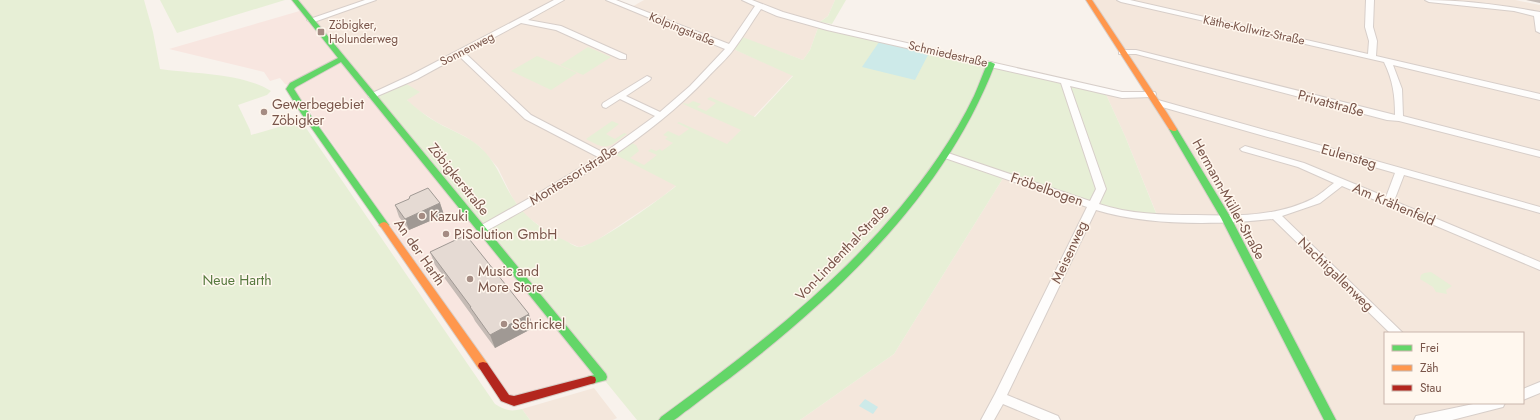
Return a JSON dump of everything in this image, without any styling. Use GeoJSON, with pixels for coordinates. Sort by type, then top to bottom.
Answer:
{"type":"FeatureCollection","features":[{"type":"Feature","properties":{"kind":"street","name":"Zöbigkerstraße"},"geometry":{"type":"LineString","coordinates":[[295,0],[602,376]]}},
{"type":"Feature","properties":{"kind":"street"},"geometry":{"type":"LineString","coordinates":[[311,20],[372,0]]}},
{"type":"Feature","properties":{"kind":"street","name":"Sonnenweg"},"geometry":{"type":"LineString","coordinates":[[372,95],[414,77],[560,0]]}},
{"type":"Feature","properties":{"kind":"street","name":"Kolpingstraße"},"geometry":{"type":"LineString","coordinates":[[610,0],[731,48]]}},
{"type":"Feature","properties":{"kind":"street","name":"Schmiedestraße"},"geometry":{"type":"LineString","coordinates":[[746,0],[780,14],[830,28],[1122,94],[1152,94]]}},
{"type":"Feature","properties":{"kind":"street","name":"Hermann-Müller-Straße"},"geometry":{"type":"LineString","coordinates":[[1089,0],[1105,28],[1158,103],[1226,218],[1330,420]]}},
{"type":"Feature","properties":{"kind":"street","name":"Käthe-Kollwitz-Straße"},"geometry":{"type":"LineString","coordinates":[[1121,0],[1372,57],[1540,98]]}},
{"type":"Feature","properties":{"kind":"street"},"geometry":{"type":"LineString","coordinates":[[1370,0],[1369,27],[1373,41],[1372,57]]}},
{"type":"Feature","properties":{"kind":"street"},"geometry":{"type":"LineString","coordinates":[[1429,0],[1514,10],[1538,15],[1540,31]]}},
{"type":"Feature","properties":{"kind":"street","name":"Montessoristraße"},"geometry":{"type":"LineString","coordinates":[[482,229],[556,188],[604,157],[661,116],[706,75],[731,48],[759,6]]}},
{"type":"Feature","properties":{"kind":"street"},"geometry":{"type":"LineString","coordinates":[[521,21],[558,28],[623,57]]}},
{"type":"Feature","properties":{"kind":"street","name":"Privatstraße"},"geometry":{"type":"LineString","coordinates":[[1122,52],[1136,52],[1388,118],[1399,118],[1540,154]]}},
{"type":"Feature","properties":{"kind":"street"},"geometry":{"type":"LineString","coordinates":[[460,53],[528,117],[604,157]]}},
{"type":"Feature","properties":{"kind":"street","name":"An der Harth"},"geometry":{"type":"LineString","coordinates":[[343,58],[293,85],[290,89],[505,398],[514,401],[602,376]]}},
{"type":"Feature","properties":{"kind":"street"},"geometry":{"type":"LineString","coordinates":[[1387,61],[1397,81],[1400,94],[1399,118]]}},
{"type":"Feature","properties":{"kind":"street","name":"Von-Lindenthal-Straße"},"geometry":{"type":"LineString","coordinates":[[665,420],[736,368],[814,303],[889,226],[923,185],[945,155],[973,106],[986,79],[991,64]]}},
{"type":"Feature","properties":{"kind":"street"},"geometry":{"type":"LineString","coordinates":[[606,105],[647,78]]}},
{"type":"Feature","properties":{"kind":"street","name":"Fröbelbogen"},"geometry":{"type":"LineString","coordinates":[[945,155],[1092,205],[1101,189],[1064,81]]}},
{"type":"Feature","properties":{"kind":"street"},"geometry":{"type":"LineString","coordinates":[[620,96],[661,116]]}},
{"type":"Feature","properties":{"kind":"street","name":"Eulensteg"},"geometry":{"type":"LineString","coordinates":[[1158,103],[1540,210]]}},
{"type":"Feature","properties":{"kind":"street","name":"Am Krähenfeld"},"geometry":{"type":"LineString","coordinates":[[1245,149],[1301,165],[1540,266]]}},
{"type":"Feature","properties":{"kind":"street"},"geometry":{"type":"LineString","coordinates":[[1389,202],[1401,170]]}},
{"type":"Feature","properties":{"kind":"street","name":"Meisenweg"},"geometry":{"type":"LineString","coordinates":[[987,420],[1092,205],[1156,218],[1240,219],[1275,215],[1299,208],[1317,201],[1341,182]]}},
{"type":"Feature","properties":{"kind":"street","name":"Nachtigallenweg"},"geometry":{"type":"LineString","coordinates":[[1275,215],[1397,332]]}},
{"type":"Feature","properties":{"kind":"street"},"geometry":{"type":"LineString","coordinates":[[1524,395],[1540,387]]}},
{"type":"Feature","properties":{"kind":"street"},"geometry":{"type":"LineString","coordinates":[[1000,396],[1054,420]]}},
{"type":"Feature","properties":{"kind":"street"},"geometry":{"type":"LineString","coordinates":[[1420,420],[1447,416],[1473,406],[1490,404]]}},
{"type":"Feature","properties":{"kind":"shaded area"},"geometry":{"type":"Polygon","coordinates":[[[295,0],[610,0],[630,8],[644,0],[835,0],[828,16],[817,24],[819,25],[810,50],[803,60],[778,51],[731,48],[793,75],[731,141],[662,197],[593,243],[579,247],[555,237],[526,216],[513,199],[498,168],[480,147],[466,137],[438,123],[415,108],[406,99],[420,92],[372,95],[295,0]]]}},
{"type":"Feature","properties":{"kind":"shaded area"},"geometry":{"type":"Polygon","coordinates":[[[1089,0],[1515,0],[1540,5],[1540,420],[800,420],[894,354],[1005,175],[1157,215],[1125,136],[1104,90],[1122,95],[1152,94],[1089,0]]]}},
{"type":"Feature","properties":{"kind":"shaded area"},"geometry":{"type":"Polygon","coordinates":[[[303,10],[602,377],[514,401],[292,86],[285,84],[280,78],[270,81],[264,72],[169,49],[303,10]]]}},
{"type":"Feature","properties":{"kind":"shaded area"},"geometry":{"type":"Polygon","coordinates":[[[594,388],[617,418],[613,420],[530,420],[522,409],[594,388]]]}},
{"type":"Feature","properties":{"kind":"green space","name":"Neue Harth"},"geometry":{"type":"Polygon","coordinates":[[[0,0],[144,0],[153,32],[160,69],[232,77],[259,85],[271,91],[267,95],[238,105],[251,135],[296,122],[299,127],[304,125],[495,404],[508,410],[522,409],[530,420],[0,420],[0,0]]]}},
{"type":"Feature","properties":{"kind":"green space"},"geometry":{"type":"Polygon","coordinates":[[[160,0],[285,0],[177,33],[160,0]]]}},
{"type":"Feature","properties":{"kind":"green space"},"geometry":{"type":"Polygon","coordinates":[[[835,0],[846,0],[832,24],[820,22],[828,16],[835,0]]]}},
{"type":"Feature","properties":{"kind":"green space"},"geometry":{"type":"Polygon","coordinates":[[[819,25],[1104,90],[1125,136],[1158,218],[1101,208],[1005,175],[894,354],[800,420],[637,420],[372,95],[403,82],[420,92],[407,100],[430,118],[480,147],[496,167],[511,196],[521,209],[533,221],[553,235],[579,247],[587,245],[613,231],[676,186],[616,155],[632,143],[636,145],[639,151],[630,158],[644,165],[657,155],[648,151],[651,149],[656,151],[660,149],[662,151],[673,143],[665,139],[668,137],[663,135],[668,131],[679,136],[689,129],[677,123],[679,122],[727,144],[741,130],[683,104],[688,104],[693,101],[701,104],[697,107],[706,111],[716,103],[707,99],[710,97],[755,117],[793,76],[731,48],[740,36],[803,60],[810,50],[819,25]]]}},
{"type":"Feature","properties":{"kind":"green space"},"geometry":{"type":"Polygon","coordinates":[[[588,47],[611,57],[583,75],[560,65],[588,47]]]}},
{"type":"Feature","properties":{"kind":"green space"},"geometry":{"type":"Polygon","coordinates":[[[537,56],[577,73],[551,90],[511,71],[537,56]]]}},
{"type":"Feature","properties":{"kind":"green space"},"geometry":{"type":"Polygon","coordinates":[[[612,121],[619,124],[606,134],[615,139],[624,133],[627,134],[611,145],[607,146],[599,145],[586,139],[612,121]]]}},
{"type":"Feature","properties":{"kind":"green space"},"geometry":{"type":"Polygon","coordinates":[[[1431,272],[1452,286],[1446,290],[1447,294],[1436,292],[1433,287],[1420,279],[1421,275],[1424,273],[1431,272]]]}},
{"type":"Feature","properties":{"kind":"water"},"geometry":{"type":"Polygon","coordinates":[[[879,42],[929,53],[915,80],[862,67],[879,42]]]}},
{"type":"Feature","properties":{"kind":"water"},"geometry":{"type":"Polygon","coordinates":[[[865,399],[878,407],[873,414],[859,406],[865,399]]]}},
{"type":"Feature","properties":{"kind":"building"},"geometry":{"type":"Polygon","coordinates":[[[428,188],[440,203],[405,219],[395,205],[428,188]]]}},
{"type":"Feature","properties":{"kind":"building"},"geometry":{"type":"Polygon","coordinates":[[[466,235],[529,314],[490,335],[430,252],[466,235]]]}},
{"type":"Feature","properties":{"kind":"traffic: fast"},"geometry":{"type":"LineString","coordinates":[[295,0],[602,377],[591,380]]}},
{"type":"Feature","properties":{"kind":"traffic: fast"},"geometry":{"type":"LineString","coordinates":[[343,58],[293,85],[290,89],[305,113],[384,225]]}},
{"type":"Feature","properties":{"kind":"traffic: fast"},"geometry":{"type":"LineString","coordinates":[[665,420],[769,341],[834,284],[864,253],[921,187],[942,158],[969,113],[985,81],[991,64]]}},
{"type":"Feature","properties":{"kind":"traffic: fast"},"geometry":{"type":"LineString","coordinates":[[1173,129],[1226,218],[1330,420]]}},
{"type":"Feature","properties":{"kind":"traffic: slow"},"geometry":{"type":"LineString","coordinates":[[1089,0],[1109,33],[1173,129]]}},
{"type":"Feature","properties":{"kind":"traffic: slow"},"geometry":{"type":"LineString","coordinates":[[384,225],[483,366]]}},
{"type":"Feature","properties":{"kind":"traffic: jam"},"geometry":{"type":"LineString","coordinates":[[483,366],[505,398],[514,401],[591,380]]}},
{"type":"Feature","properties":{"kind":"place","name":"Zöbigker, Holunderweg"},"geometry":{"type":"Point","coordinates":[321,32]}},
{"type":"Feature","properties":{"kind":"place","name":"Gewerbegebiet Zöbigker"},"geometry":{"type":"Point","coordinates":[264,112]}},
{"type":"Feature","properties":{"kind":"place","name":"Kazuki"},"geometry":{"type":"Point","coordinates":[422,216]}},
{"type":"Feature","properties":{"kind":"place","name":"PiSolution GmbH"},"geometry":{"type":"Point","coordinates":[446,234]}},
{"type":"Feature","properties":{"kind":"place","name":"Music and More Store"},"geometry":{"type":"Point","coordinates":[470,279]}},
{"type":"Feature","properties":{"kind":"place","name":"Schrickel"},"geometry":{"type":"Point","coordinates":[504,324]}}]}
